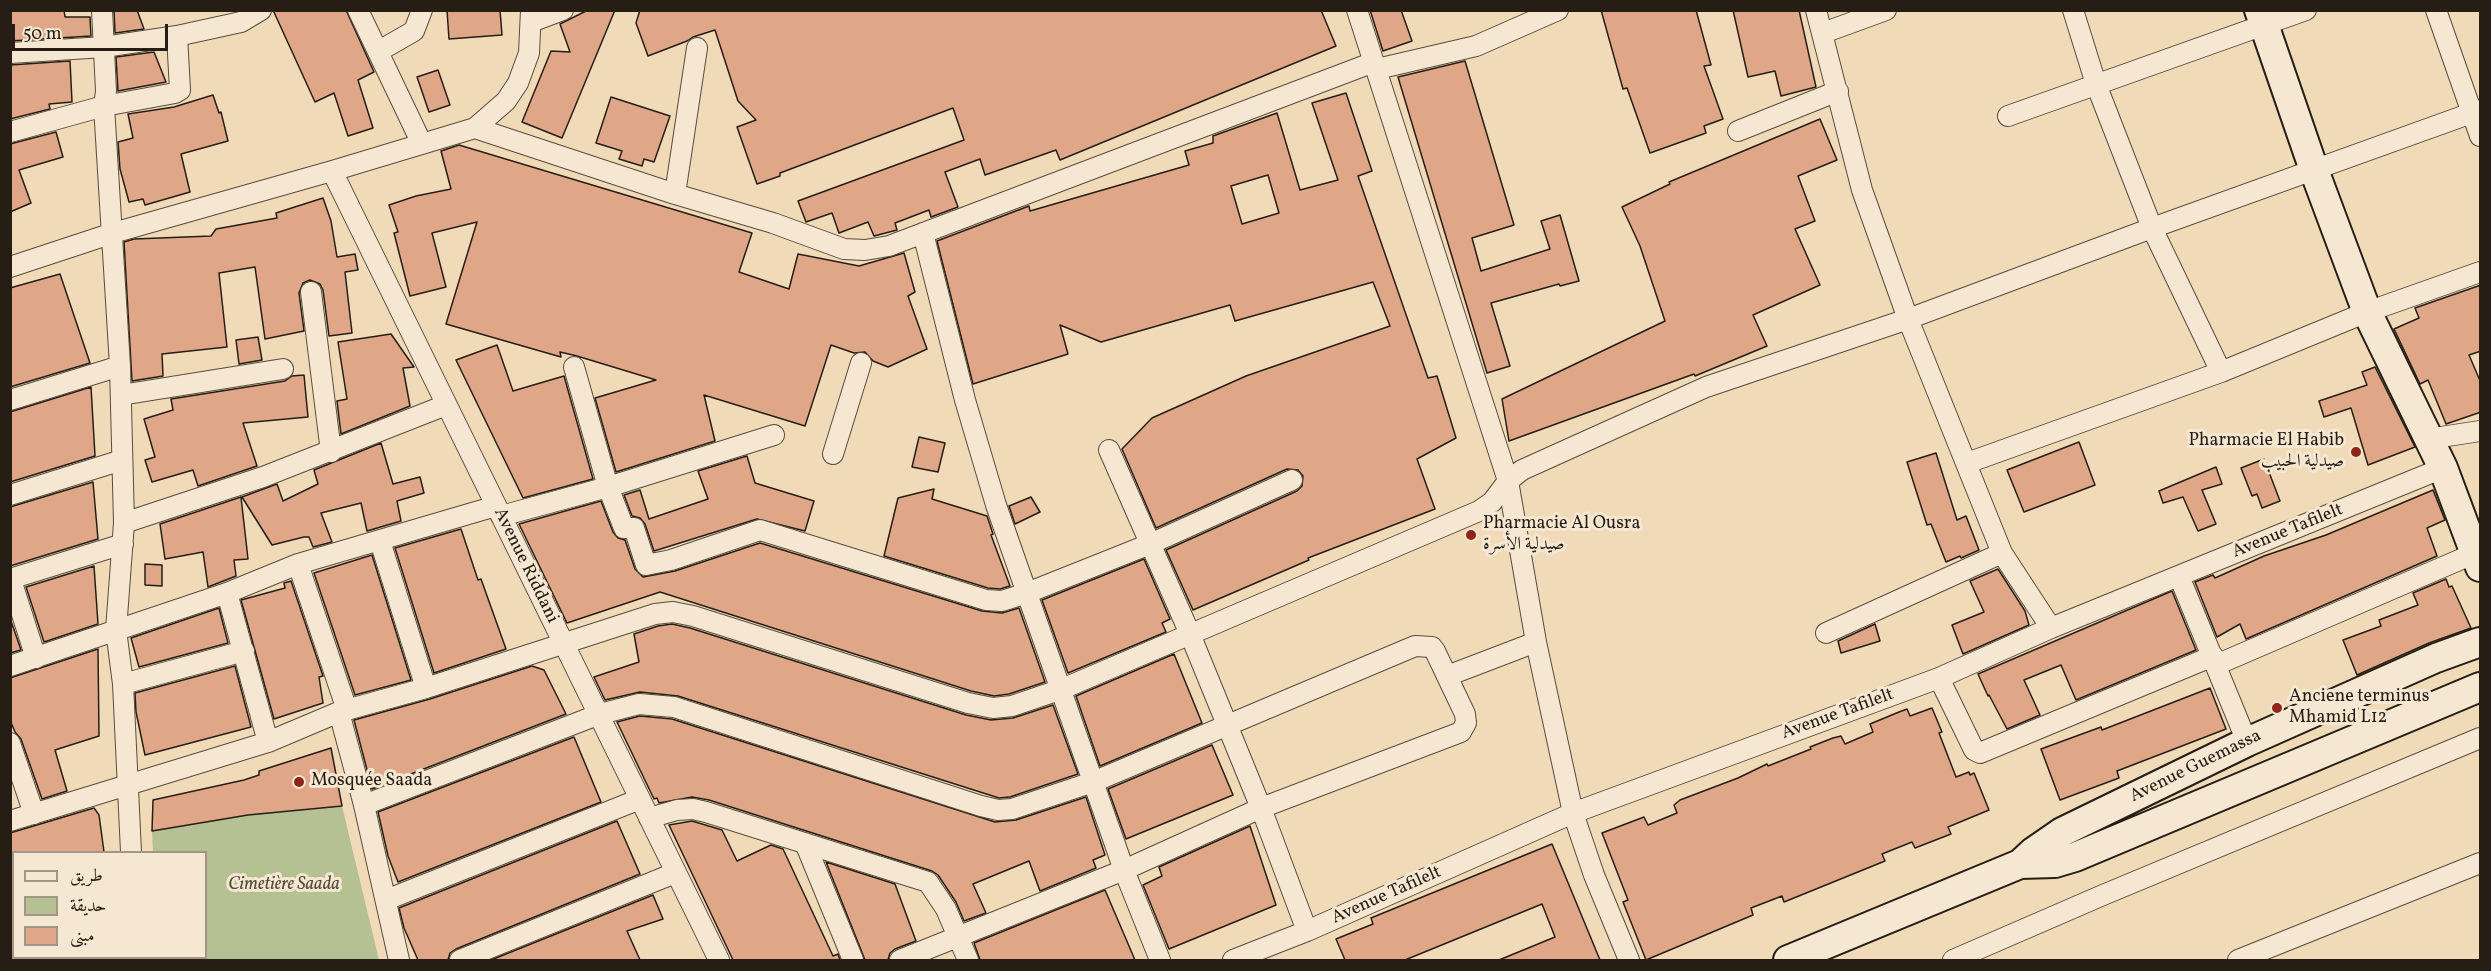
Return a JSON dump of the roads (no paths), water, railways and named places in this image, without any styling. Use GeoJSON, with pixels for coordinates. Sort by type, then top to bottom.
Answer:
{"type":"FeatureCollection","features":[{"type":"Feature","properties":{"kind":"main road"},"geometry":{"type":"LineString","coordinates":[[2262,18],[2314,170],[2367,312],[2443,468],[2479,557]]}},
{"type":"Feature","properties":{"kind":"main road","name":"Avenue Guemassa"},"geometry":{"type":"LineString","coordinates":[[1788,960],[2020,864],[2047,841],[2062,832],[2247,742],[2436,658],[2481,642]]}},
{"type":"Feature","properties":{"kind":"main road","name":"Avenue Guemassa"},"geometry":{"type":"LineString","coordinates":[[2020,864],[2055,863],[2075,857],[2481,687]]}},
{"type":"Feature","properties":{"kind":"street"},"geometry":{"type":"LineString","coordinates":[[102,10],[106,91],[104,106],[120,366],[124,523],[116,630],[123,684],[131,851]]}},
{"type":"Feature","properties":{"kind":"street"},"geometry":{"type":"LineString","coordinates":[[10,53],[104,47],[177,36],[241,22],[261,10]]}},
{"type":"Feature","properties":{"kind":"street"},"geometry":{"type":"LineString","coordinates":[[358,10],[422,144]]}},
{"type":"Feature","properties":{"kind":"street"},"geometry":{"type":"LineString","coordinates":[[379,51],[414,31],[423,10]]}},
{"type":"Feature","properties":{"kind":"street"},"geometry":{"type":"LineString","coordinates":[[10,267],[113,233],[475,128],[506,101],[518,83],[529,53],[531,16],[563,10]]}},
{"type":"Feature","properties":{"kind":"street"},"geometry":{"type":"LineString","coordinates":[[1357,10],[1509,481],[1536,642],[1573,813],[1594,875],[1629,960]]}},
{"type":"Feature","properties":{"kind":"street"},"geometry":{"type":"LineString","coordinates":[[475,128],[675,194],[773,223],[844,249],[865,250],[889,246],[1375,66],[1476,46],[1558,10]]}},
{"type":"Feature","properties":{"kind":"street"},"geometry":{"type":"LineString","coordinates":[[1816,10],[1862,190],[1908,319],[2002,553],[2051,628]]}},
{"type":"Feature","properties":{"kind":"street"},"geometry":{"type":"LineString","coordinates":[[1823,33],[1886,10]]}},
{"type":"Feature","properties":{"kind":"street"},"geometry":{"type":"LineString","coordinates":[[2073,10],[2096,84],[2152,228],[2221,372]]}},
{"type":"Feature","properties":{"kind":"street"},"geometry":{"type":"LineString","coordinates":[[2008,116],[2096,84],[2262,18],[2306,10]]}},
{"type":"Feature","properties":{"kind":"street"},"geometry":{"type":"LineString","coordinates":[[2436,10],[2476,112],[2481,136]]}},
{"type":"Feature","properties":{"kind":"street"},"geometry":{"type":"LineString","coordinates":[[10,132],[104,106],[175,93],[180,90],[177,36]]}},
{"type":"Feature","properties":{"kind":"street"},"geometry":{"type":"LineString","coordinates":[[675,194],[697,48]]}},
{"type":"Feature","properties":{"kind":"street"},"geometry":{"type":"LineString","coordinates":[[1738,131],[1838,91]]}},
{"type":"Feature","properties":{"kind":"street"},"geometry":{"type":"LineString","coordinates":[[10,821],[268,742],[343,711],[426,688],[655,614],[674,612],[693,616],[968,703],[993,708],[1012,706],[1062,689],[1479,511],[1492,502],[1509,481],[1522,470],[1706,387],[1908,319],[2152,228],[2476,112]]}},
{"type":"Feature","properties":{"kind":"street","name":"Avenue Riddani"},"geometry":{"type":"LineString","coordinates":[[332,171],[600,714],[717,960]]}},
{"type":"Feature","properties":{"kind":"street"},"geometry":{"type":"LineString","coordinates":[[923,233],[965,400],[996,505],[1124,870],[1160,960]]}},
{"type":"Feature","properties":{"kind":"street"},"geometry":{"type":"LineString","coordinates":[[1967,463],[2221,372],[2367,312],[2481,272]]}},
{"type":"Feature","properties":{"kind":"street"},"geometry":{"type":"LineString","coordinates":[[311,292],[332,452]]}},
{"type":"Feature","properties":{"kind":"street"},"geometry":{"type":"LineString","coordinates":[[833,454],[861,363]]}},
{"type":"Feature","properties":{"kind":"street"},"geometry":{"type":"LineString","coordinates":[[10,400],[120,366]]}},
{"type":"Feature","properties":{"kind":"street"},"geometry":{"type":"LineString","coordinates":[[574,367],[608,487],[624,528],[634,528],[646,565],[665,562],[760,530],[986,600],[1002,601],[1150,544],[1292,480]]}},
{"type":"Feature","properties":{"kind":"street"},"geometry":{"type":"LineString","coordinates":[[120,395],[283,369]]}},
{"type":"Feature","properties":{"kind":"street"},"geometry":{"type":"LineString","coordinates":[[124,523],[332,452],[446,405]]}},
{"type":"Feature","properties":{"kind":"street"},"geometry":{"type":"LineString","coordinates":[[2428,439],[2481,430]]}},
{"type":"Feature","properties":{"kind":"street"},"geometry":{"type":"LineString","coordinates":[[10,666],[228,592],[298,564],[499,511],[608,487],[774,435]]}},
{"type":"Feature","properties":{"kind":"street"},"geometry":{"type":"LineString","coordinates":[[1109,450],[1190,633],[1261,808],[1307,931]]}},
{"type":"Feature","properties":{"kind":"street"},"geometry":{"type":"LineString","coordinates":[[10,495],[122,460]]}},
{"type":"Feature","properties":{"kind":"street","name":"Avenue Tafilelt"},"geometry":{"type":"LineString","coordinates":[[1233,960],[1307,931],[1573,813],[1939,678],[2051,628],[2443,468]]}},
{"type":"Feature","properties":{"kind":"street"},"geometry":{"type":"LineString","coordinates":[[380,541],[426,688]]}},
{"type":"Feature","properties":{"kind":"street"},"geometry":{"type":"LineString","coordinates":[[36,658],[10,581],[123,544]]}},
{"type":"Feature","properties":{"kind":"street"},"geometry":{"type":"LineString","coordinates":[[1826,633],[2002,553]]}},
{"type":"Feature","properties":{"kind":"street"},"geometry":{"type":"LineString","coordinates":[[1939,678],[1974,750],[1980,753],[2479,557]]}},
{"type":"Feature","properties":{"kind":"street"},"geometry":{"type":"LineString","coordinates":[[298,564],[343,711],[399,960]]}},
{"type":"Feature","properties":{"kind":"street"},"geometry":{"type":"LineString","coordinates":[[2180,576],[2247,742]]}},
{"type":"Feature","properties":{"kind":"street"},"geometry":{"type":"LineString","coordinates":[[228,592],[268,742]]}},
{"type":"Feature","properties":{"kind":"street"},"geometry":{"type":"LineString","coordinates":[[1447,676],[1536,642]]}},
{"type":"Feature","properties":{"kind":"street"},"geometry":{"type":"LineString","coordinates":[[364,805],[600,714],[639,704],[674,707],[998,810],[1024,806],[1093,782],[1415,646],[1432,647],[1466,718],[1465,728],[1461,732],[1261,808],[1124,870],[900,960]]}},
{"type":"Feature","properties":{"kind":"street"},"geometry":{"type":"LineString","coordinates":[[123,684],[244,651]]}},
{"type":"Feature","properties":{"kind":"street"},"geometry":{"type":"LineString","coordinates":[[1953,960],[2481,738]]}},
{"type":"Feature","properties":{"kind":"street"},"geometry":{"type":"LineString","coordinates":[[10,743],[34,814]]}},
{"type":"Feature","properties":{"kind":"street"},"geometry":{"type":"LineString","coordinates":[[386,900],[640,800]]}},
{"type":"Feature","properties":{"kind":"street"},"geometry":{"type":"LineString","coordinates":[[650,818],[677,810],[693,809],[928,882],[941,900],[968,960]]}},
{"type":"Feature","properties":{"kind":"street"},"geometry":{"type":"LineString","coordinates":[[806,843],[853,960]]}},
{"type":"Feature","properties":{"kind":"street"},"geometry":{"type":"LineString","coordinates":[[2238,960],[2481,863]]}},
{"type":"Feature","properties":{"kind":"street"},"geometry":{"type":"LineString","coordinates":[[460,960],[675,873]]}},
{"type":"Feature","properties":{"kind":"place","name":"Pharmacie El Habib صيدلية الحبيب"},"geometry":{"type":"Point","coordinates":[2356,452]}},
{"type":"Feature","properties":{"kind":"place","name":"Pharmacie Al Ousra صيدلية الأسرة"},"geometry":{"type":"Point","coordinates":[1471,535]}},
{"type":"Feature","properties":{"kind":"place","name":"Anciene terminus Mhamid L12"},"geometry":{"type":"Point","coordinates":[2277,708]}},
{"type":"Feature","properties":{"kind":"place","name":"Mosquée Saada"},"geometry":{"type":"Point","coordinates":[299,782]}},
{"type":"Feature","properties":{"kind":"park label","name":"Cimetière Saada"},"geometry":{"type":"Point","coordinates":[284,886]}}]}
